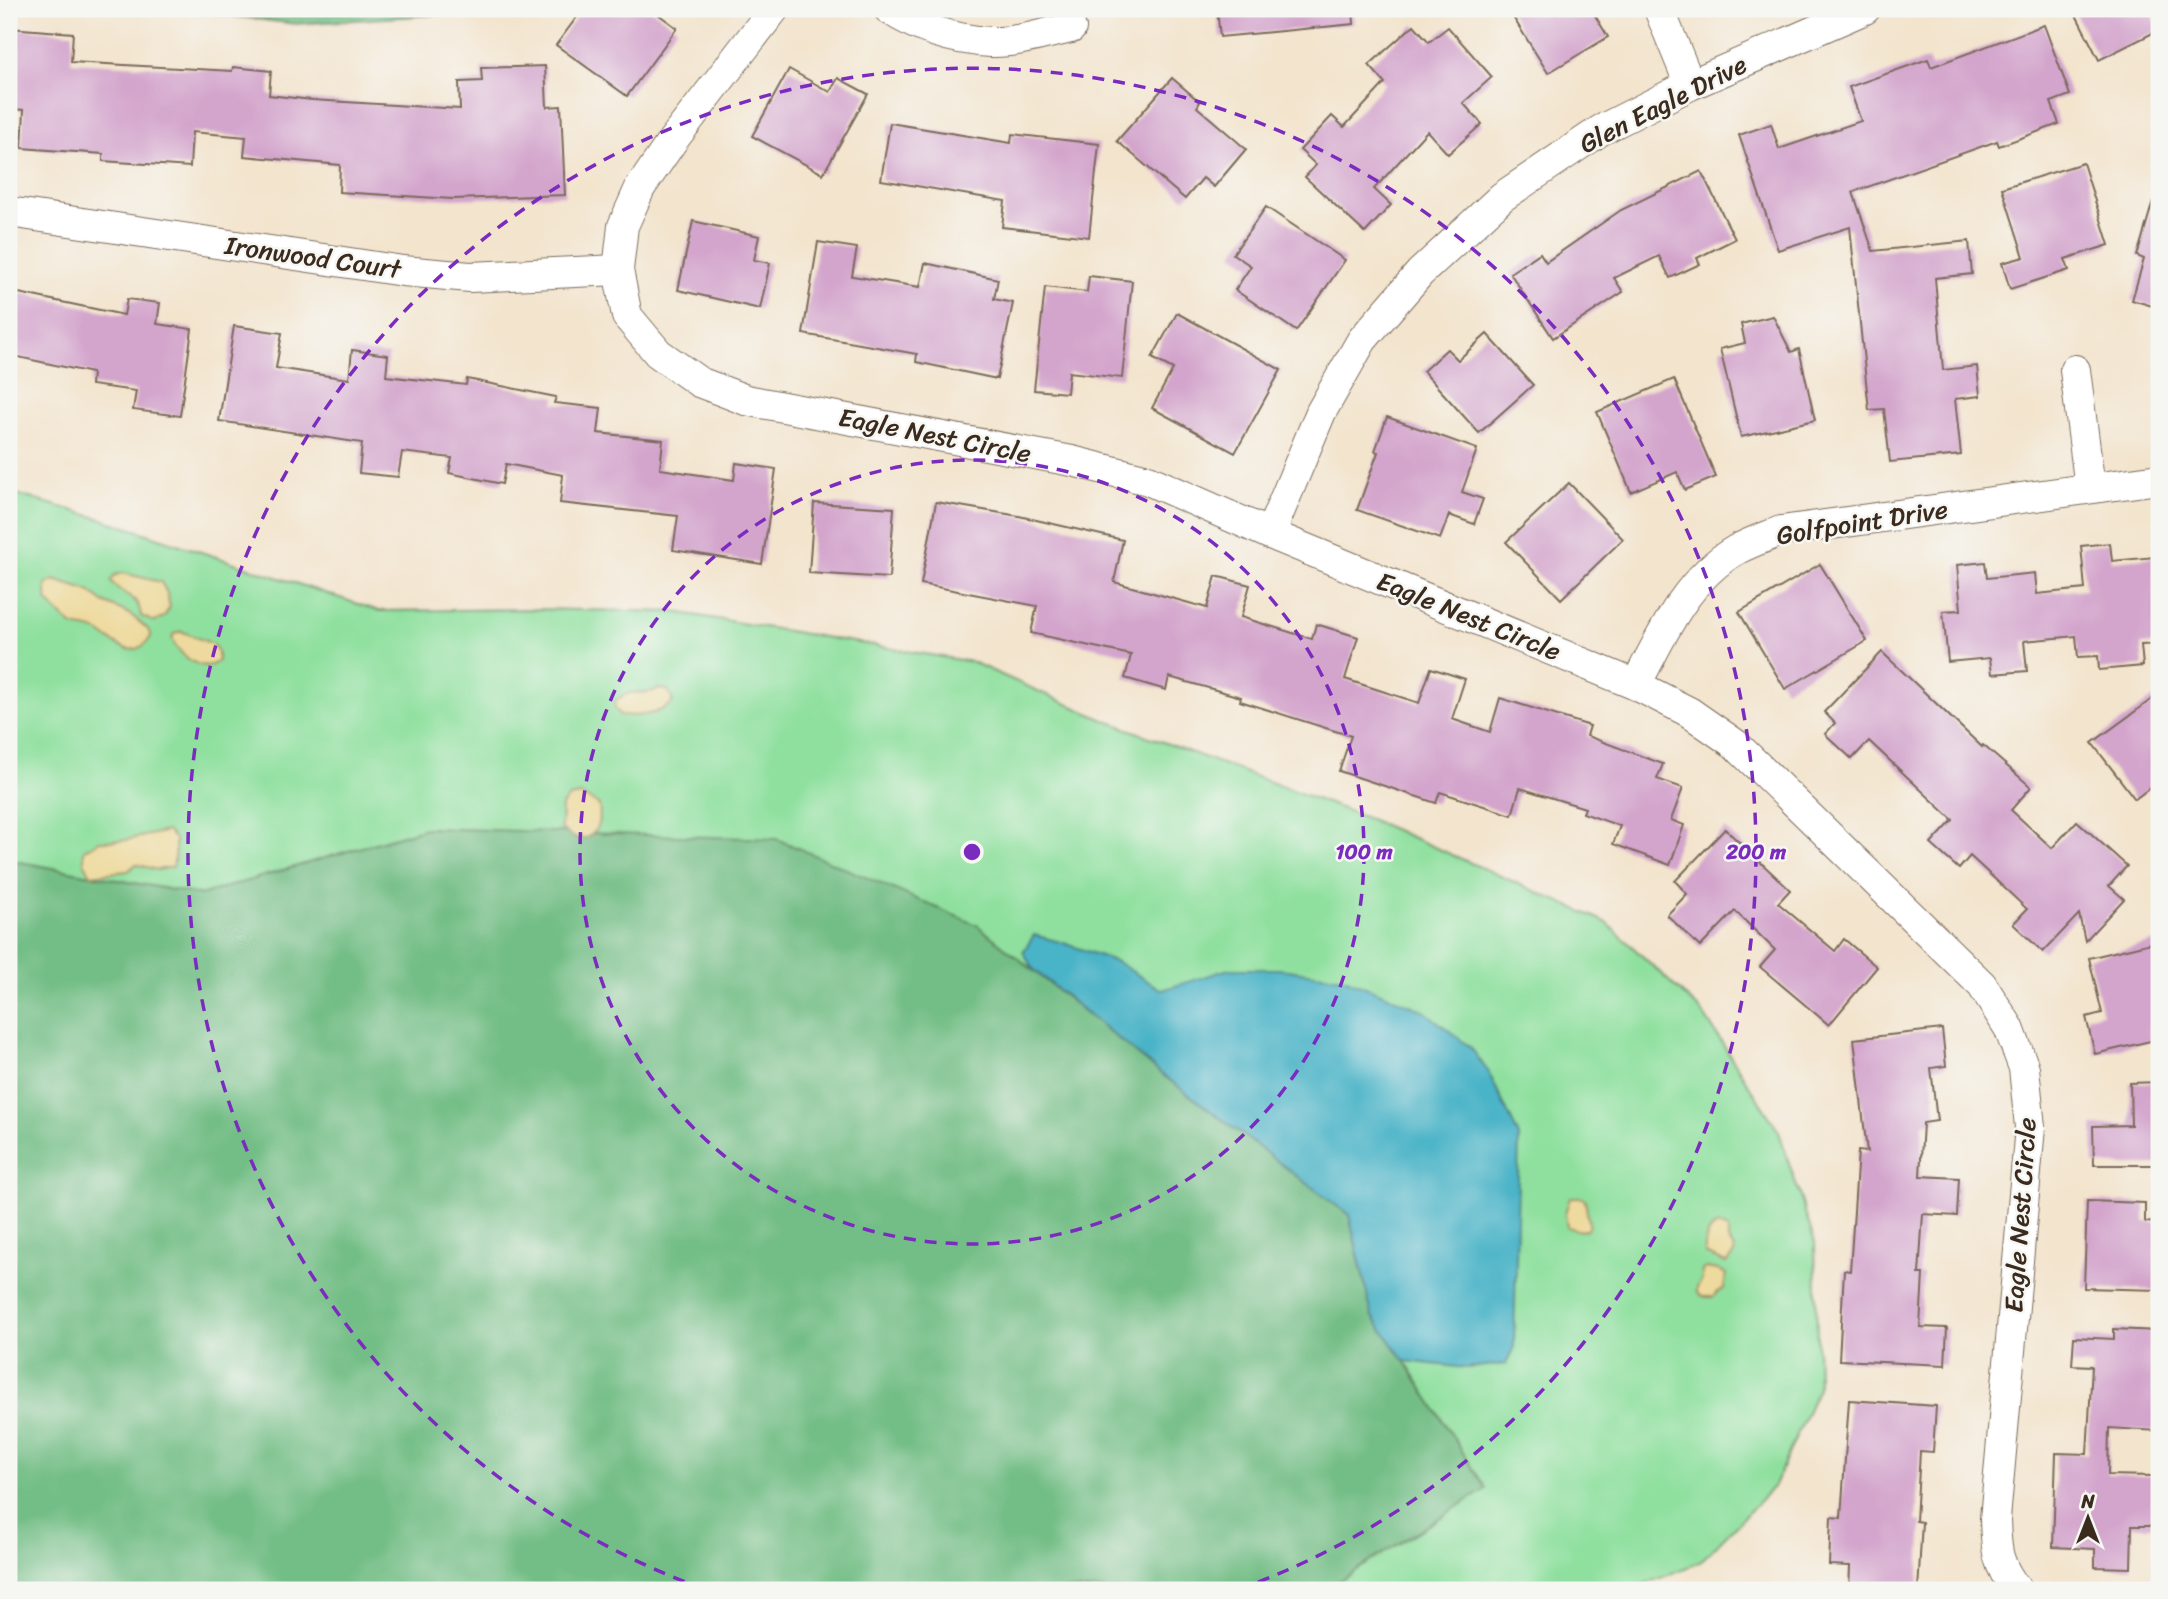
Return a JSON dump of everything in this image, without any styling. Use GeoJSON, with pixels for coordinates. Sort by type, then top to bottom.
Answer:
{"type":"FeatureCollection","features":[{"type":"Feature","properties":{"kind":"street","name":"Eagle Nest Circle"},"geometry":{"type":"LineString","coordinates":[[774,9],[673,140],[640,188],[623,226],[618,270],[627,316],[658,352],[699,382],[746,400],[1072,461],[1147,480],[1270,534],[1636,685],[1689,712],[1735,744],[1982,985],[2009,1028],[2024,1068],[2029,1127],[1995,1519],[1997,1554],[2009,1580],[2017,1590]]}},
{"type":"Feature","properties":{"kind":"street"},"geometry":{"type":"LineString","coordinates":[[889,9],[903,18],[946,36],[993,42],[1071,28]]}},
{"type":"Feature","properties":{"kind":"street"},"geometry":{"type":"LineString","coordinates":[[1659,9],[1690,85]]}},
{"type":"Feature","properties":{"kind":"street","name":"Glen Eagle Drive"},"geometry":{"type":"LineString","coordinates":[[1270,534],[1321,412],[1363,340],[1420,273],[1502,197],[1601,130],[1690,85],[1865,9]]}},
{"type":"Feature","properties":{"kind":"street","name":"Ironwood Court"},"geometry":{"type":"LineString","coordinates":[[9,212],[403,271],[471,277],[618,270]]}},
{"type":"Feature","properties":{"kind":"street"},"geometry":{"type":"LineString","coordinates":[[2075,370],[2091,488]]}},
{"type":"Feature","properties":{"kind":"street","name":"Golfpoint Drive"},"geometry":{"type":"LineString","coordinates":[[1636,685],[1671,617],[1699,580],[1735,550],[1781,531],[2159,480]]}},
{"type":"Feature","properties":{"kind":"green space"},"geometry":{"type":"Polygon","coordinates":[[[175,9],[522,9],[295,24],[175,9]]]}},
{"type":"Feature","properties":{"kind":"green space"},"geometry":{"type":"Polygon","coordinates":[[[9,492],[105,520],[379,611],[535,609],[675,612],[972,662],[1104,720],[1372,820],[1606,922],[1702,1012],[1779,1132],[1815,1243],[1818,1388],[1774,1486],[1700,1562],[1631,1590],[1324,1590],[1486,1489],[1405,1361],[1372,1315],[1159,1072],[977,925],[612,835],[426,828],[200,895],[9,860],[9,492]]]}},
{"type":"Feature","properties":{"kind":"green space"},"geometry":{"type":"Polygon","coordinates":[[[426,828],[777,839],[977,925],[1159,1072],[1349,1215],[1372,1315],[1405,1361],[1486,1489],[1324,1590],[9,1590],[9,860],[200,895],[426,828]]]}},
{"type":"Feature","properties":{"kind":"sand"},"geometry":{"type":"Polygon","coordinates":[[[123,573],[161,582],[170,607],[164,617],[154,622],[141,616],[137,603],[111,581],[115,575],[123,573]]]}},
{"type":"Feature","properties":{"kind":"sand"},"geometry":{"type":"Polygon","coordinates":[[[54,580],[89,591],[103,602],[130,614],[148,629],[151,637],[132,650],[95,630],[72,625],[47,599],[46,584],[54,580]]]}},
{"type":"Feature","properties":{"kind":"sand"},"geometry":{"type":"Polygon","coordinates":[[[181,631],[213,644],[218,652],[218,661],[205,666],[191,661],[179,650],[172,638],[181,631]]]}},
{"type":"Feature","properties":{"kind":"sand"},"geometry":{"type":"Polygon","coordinates":[[[658,689],[668,690],[673,702],[661,710],[627,716],[620,715],[615,709],[615,701],[622,696],[658,689]]]}},
{"type":"Feature","properties":{"kind":"sand"},"geometry":{"type":"Polygon","coordinates":[[[581,795],[599,805],[600,811],[596,829],[583,838],[574,837],[561,829],[562,805],[569,797],[581,795]]]}},
{"type":"Feature","properties":{"kind":"sand"},"geometry":{"type":"Polygon","coordinates":[[[167,831],[175,839],[173,867],[157,870],[136,864],[128,871],[91,875],[84,862],[84,850],[100,841],[126,840],[167,831]]]}},
{"type":"Feature","properties":{"kind":"sand"},"geometry":{"type":"Polygon","coordinates":[[[1570,1197],[1585,1200],[1589,1224],[1587,1229],[1580,1231],[1567,1227],[1565,1214],[1570,1197]]]}},
{"type":"Feature","properties":{"kind":"sand"},"geometry":{"type":"Polygon","coordinates":[[[1718,1225],[1728,1229],[1728,1240],[1734,1249],[1734,1255],[1726,1263],[1705,1254],[1707,1237],[1718,1225]]]}},
{"type":"Feature","properties":{"kind":"sand"},"geometry":{"type":"Polygon","coordinates":[[[1706,1268],[1726,1274],[1724,1289],[1713,1297],[1702,1297],[1697,1292],[1702,1280],[1702,1270],[1706,1268]]]}},
{"type":"Feature","properties":{"kind":"water"},"geometry":{"type":"Polygon","coordinates":[[[1034,935],[1117,962],[1162,990],[1229,969],[1280,969],[1344,978],[1423,1010],[1471,1048],[1489,1073],[1519,1136],[1514,1347],[1506,1364],[1466,1368],[1405,1361],[1372,1315],[1349,1215],[1159,1072],[1034,970],[1023,952],[1034,935]]]}},
{"type":"Feature","properties":{"kind":"building"},"geometry":{"type":"Polygon","coordinates":[[[583,9],[651,9],[677,28],[627,96],[556,45],[583,9]]]}},
{"type":"Feature","properties":{"kind":"building"},"geometry":{"type":"Polygon","coordinates":[[[1217,9],[1353,9],[1354,24],[1220,37],[1217,9]]]}},
{"type":"Feature","properties":{"kind":"building"},"geometry":{"type":"Polygon","coordinates":[[[1508,9],[1591,9],[1608,37],[1548,73],[1508,9]]]}},
{"type":"Feature","properties":{"kind":"building"},"geometry":{"type":"Polygon","coordinates":[[[2073,9],[2150,9],[2159,30],[2099,60],[2073,9]]]}},
{"type":"Feature","properties":{"kind":"building"},"geometry":{"type":"Polygon","coordinates":[[[1414,25],[1429,42],[1448,27],[1492,77],[1463,103],[1482,124],[1448,154],[1427,131],[1374,189],[1391,205],[1365,233],[1305,177],[1316,165],[1300,150],[1332,116],[1344,127],[1385,83],[1369,65],[1414,25]]]}},
{"type":"Feature","properties":{"kind":"building"},"geometry":{"type":"Polygon","coordinates":[[[2044,25],[2070,95],[2051,102],[2059,124],[1999,146],[1997,141],[1853,192],[1873,251],[1969,241],[1972,274],[1935,278],[1943,370],[1977,366],[1980,396],[1955,399],[1961,455],[1890,462],[1884,409],[1869,410],[1850,227],[1778,250],[1739,135],[1771,124],[1779,149],[1861,121],[1849,87],[1928,59],[1931,67],[2044,25]]]}},
{"type":"Feature","properties":{"kind":"building"},"geometry":{"type":"Polygon","coordinates":[[[9,28],[73,33],[71,62],[232,71],[233,67],[271,71],[269,95],[312,100],[460,109],[459,82],[482,81],[481,68],[545,66],[547,107],[561,106],[565,195],[453,199],[339,192],[340,165],[244,156],[246,137],[192,132],[190,167],[103,161],[103,154],[22,148],[24,110],[9,109],[9,28]]]}},
{"type":"Feature","properties":{"kind":"building"},"geometry":{"type":"Polygon","coordinates":[[[789,69],[830,92],[838,78],[868,94],[823,174],[752,136],[789,69]]]}},
{"type":"Feature","properties":{"kind":"building"},"geometry":{"type":"Polygon","coordinates":[[[1172,78],[1200,102],[1197,107],[1246,149],[1214,187],[1203,178],[1185,199],[1117,141],[1172,78]]]}},
{"type":"Feature","properties":{"kind":"building"},"geometry":{"type":"Polygon","coordinates":[[[890,123],[1011,143],[1012,134],[1099,144],[1089,237],[1002,227],[1005,201],[881,180],[890,123]]]}},
{"type":"Feature","properties":{"kind":"building"},"geometry":{"type":"Polygon","coordinates":[[[2083,163],[2109,245],[2065,259],[2069,270],[2010,289],[2002,263],[2024,257],[2002,188],[2083,163]]]}},
{"type":"Feature","properties":{"kind":"building"},"geometry":{"type":"Polygon","coordinates":[[[1701,171],[1735,239],[1697,258],[1700,264],[1670,278],[1659,256],[1614,278],[1623,292],[1553,338],[1510,273],[1540,253],[1546,262],[1621,210],[1701,171]]]}},
{"type":"Feature","properties":{"kind":"building"},"geometry":{"type":"Polygon","coordinates":[[[2153,201],[2159,201],[2159,308],[2132,300],[2144,259],[2137,256],[2153,201]]]}},
{"type":"Feature","properties":{"kind":"building"},"geometry":{"type":"Polygon","coordinates":[[[1266,207],[1345,260],[1296,331],[1235,290],[1251,266],[1233,254],[1266,207]]]}},
{"type":"Feature","properties":{"kind":"building"},"geometry":{"type":"Polygon","coordinates":[[[693,221],[759,236],[754,260],[770,263],[760,309],[678,290],[693,221]]]}},
{"type":"Feature","properties":{"kind":"building"},"geometry":{"type":"Polygon","coordinates":[[[818,242],[857,248],[852,276],[920,287],[925,263],[998,279],[994,299],[1013,303],[997,379],[916,362],[917,354],[803,334],[818,242]]]}},
{"type":"Feature","properties":{"kind":"building"},"geometry":{"type":"Polygon","coordinates":[[[1089,276],[1132,281],[1122,378],[1069,372],[1067,393],[1034,390],[1045,287],[1087,292],[1089,276]]]}},
{"type":"Feature","properties":{"kind":"building"},"geometry":{"type":"Polygon","coordinates":[[[9,291],[124,315],[127,299],[160,303],[157,324],[192,329],[180,416],[133,410],[136,391],[91,385],[92,373],[9,355],[9,291]]]}},
{"type":"Feature","properties":{"kind":"building"},"geometry":{"type":"Polygon","coordinates":[[[1177,313],[1281,370],[1235,453],[1152,408],[1173,369],[1152,358],[1177,313]]]}},
{"type":"Feature","properties":{"kind":"building"},"geometry":{"type":"Polygon","coordinates":[[[1773,316],[1791,352],[1799,349],[1815,420],[1741,437],[1720,349],[1745,343],[1741,324],[1773,316]]]}},
{"type":"Feature","properties":{"kind":"building"},"geometry":{"type":"Polygon","coordinates":[[[234,326],[282,333],[276,368],[349,379],[352,350],[388,355],[386,376],[466,385],[467,379],[556,397],[554,403],[601,408],[598,433],[663,440],[660,469],[734,480],[736,463],[776,469],[762,564],[673,550],[678,516],[560,503],[563,475],[506,464],[502,484],[449,473],[452,458],[402,452],[398,477],[359,473],[362,443],[219,421],[234,326]]]}},
{"type":"Feature","properties":{"kind":"building"},"geometry":{"type":"Polygon","coordinates":[[[1487,334],[1533,385],[1479,433],[1423,371],[1447,349],[1458,360],[1487,334]]]}},
{"type":"Feature","properties":{"kind":"building"},"geometry":{"type":"Polygon","coordinates":[[[1674,379],[1716,477],[1685,490],[1677,472],[1631,492],[1597,412],[1674,379]]]}},
{"type":"Feature","properties":{"kind":"building"},"geometry":{"type":"Polygon","coordinates":[[[1387,417],[1477,449],[1462,492],[1483,499],[1474,524],[1449,515],[1440,539],[1357,510],[1378,452],[1375,451],[1387,417]]]}},
{"type":"Feature","properties":{"kind":"building"},"geometry":{"type":"Polygon","coordinates":[[[1569,483],[1623,539],[1561,599],[1506,542],[1569,483]]]}},
{"type":"Feature","properties":{"kind":"building"},"geometry":{"type":"Polygon","coordinates":[[[936,502],[1019,516],[1123,540],[1114,582],[1207,608],[1216,576],[1250,585],[1241,617],[1312,639],[1316,624],[1358,637],[1345,679],[1419,703],[1431,668],[1465,679],[1452,719],[1490,732],[1500,698],[1590,726],[1587,736],[1663,764],[1657,779],[1683,788],[1671,820],[1684,825],[1670,865],[1613,844],[1620,826],[1583,813],[1585,808],[1520,788],[1512,815],[1440,792],[1436,803],[1339,771],[1351,736],[1240,701],[1241,697],[1169,677],[1166,690],[1125,678],[1131,655],[1031,633],[1037,606],[921,584],[936,502]]]}},
{"type":"Feature","properties":{"kind":"building"},"geometry":{"type":"Polygon","coordinates":[[[814,503],[894,508],[889,578],[809,573],[814,503]]]}},
{"type":"Feature","properties":{"kind":"building"},"geometry":{"type":"Polygon","coordinates":[[[2110,543],[2112,561],[2155,557],[2159,644],[2141,645],[2143,666],[2099,670],[2098,656],[2078,657],[2076,636],[2024,641],[2027,671],[1992,674],[1990,658],[1948,662],[1943,611],[1961,610],[1957,565],[1985,562],[1987,578],[2035,573],[2037,594],[2085,589],[2081,546],[2110,543]]]}},
{"type":"Feature","properties":{"kind":"building"},"geometry":{"type":"Polygon","coordinates":[[[1820,564],[1867,641],[1785,689],[1739,612],[1820,564]]]}},
{"type":"Feature","properties":{"kind":"building"},"geometry":{"type":"Polygon","coordinates":[[[1882,652],[1982,747],[1983,745],[2031,787],[2011,810],[2052,848],[2077,821],[2127,866],[2109,886],[2124,899],[2085,941],[2079,914],[2043,952],[2013,924],[2027,909],[1970,856],[1959,869],[1931,844],[1953,820],[1869,741],[1852,759],[1825,734],[1835,723],[1824,712],[1882,652]]]}},
{"type":"Feature","properties":{"kind":"building"},"geometry":{"type":"Polygon","coordinates":[[[2159,694],[2159,781],[2135,799],[2092,743],[2159,694]]]}},
{"type":"Feature","properties":{"kind":"building"},"geometry":{"type":"Polygon","coordinates":[[[1725,829],[1790,890],[1778,903],[1835,951],[1844,939],[1877,967],[1829,1025],[1760,967],[1775,950],[1735,911],[1700,947],[1667,915],[1687,894],[1675,881],[1725,829]]]}},
{"type":"Feature","properties":{"kind":"building"},"geometry":{"type":"Polygon","coordinates":[[[2159,941],[2159,1039],[2095,1054],[2086,1017],[2102,1013],[2089,958],[2159,941]]]}},
{"type":"Feature","properties":{"kind":"building"},"geometry":{"type":"Polygon","coordinates":[[[1942,1029],[1946,1066],[1931,1068],[1937,1121],[1923,1123],[1920,1176],[1959,1178],[1957,1216],[1923,1214],[1919,1274],[1923,1274],[1920,1327],[1947,1328],[1945,1365],[1839,1360],[1844,1270],[1850,1271],[1858,1151],[1867,1152],[1854,1039],[1942,1029]]]}},
{"type":"Feature","properties":{"kind":"building"},"geometry":{"type":"Polygon","coordinates":[[[2159,1082],[2159,1165],[2094,1165],[2093,1126],[2131,1125],[2130,1083],[2159,1082]]]}},
{"type":"Feature","properties":{"kind":"building"},"geometry":{"type":"Polygon","coordinates":[[[2087,1201],[2145,1203],[2145,1222],[2159,1223],[2159,1290],[2084,1288],[2087,1201]]]}},
{"type":"Feature","properties":{"kind":"building"},"geometry":{"type":"Polygon","coordinates":[[[2114,1329],[2159,1331],[2159,1431],[2109,1428],[2108,1475],[2153,1476],[2152,1526],[2132,1526],[2131,1568],[2095,1567],[2095,1549],[2053,1547],[2056,1453],[2087,1454],[2092,1366],[2072,1365],[2074,1337],[2114,1339],[2114,1329]]]}},
{"type":"Feature","properties":{"kind":"building"},"geometry":{"type":"Polygon","coordinates":[[[1849,1400],[1936,1406],[1933,1452],[1920,1451],[1916,1521],[1922,1522],[1918,1590],[1849,1590],[1850,1566],[1829,1565],[1831,1517],[1841,1518],[1849,1400]]]}}]}
